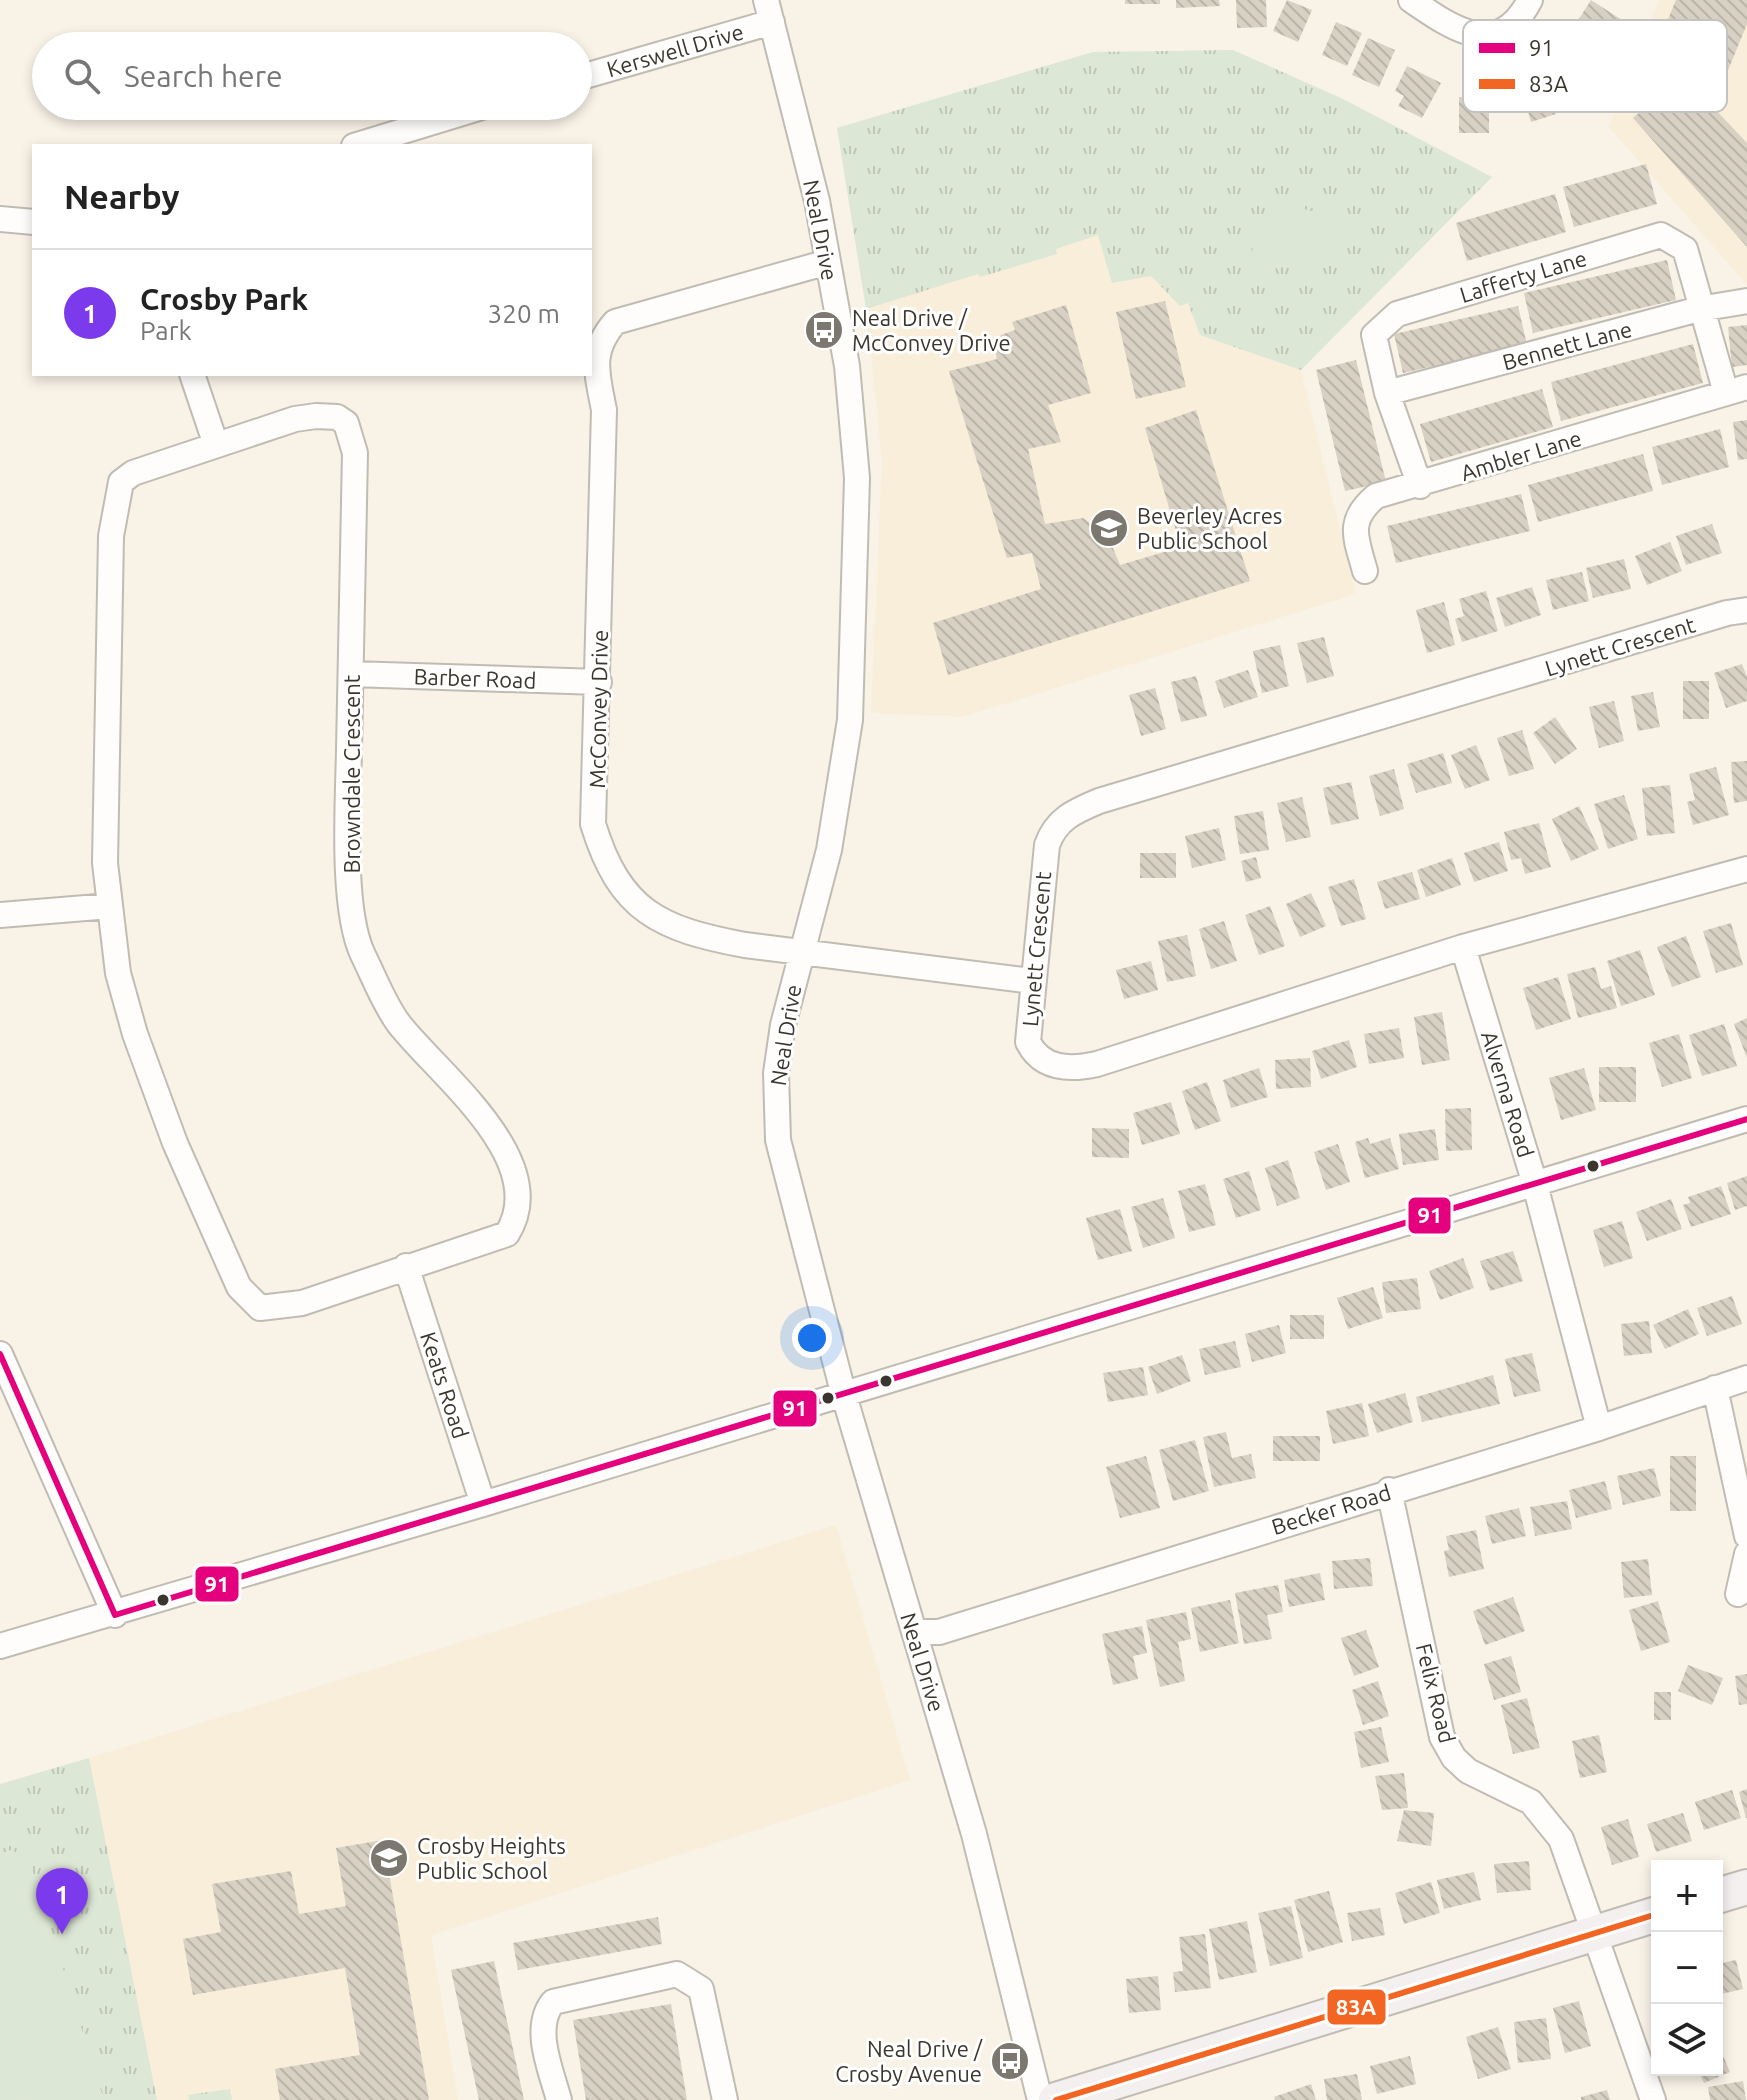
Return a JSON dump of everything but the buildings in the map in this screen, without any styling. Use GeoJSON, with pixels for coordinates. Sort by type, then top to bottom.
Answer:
{"type":"FeatureCollection","features":[{"type":"Feature","properties":{"kind":"street"},"geometry":{"type":"LineString","coordinates":[[1411,0],[1447,26],[1463,30]]}},
{"type":"Feature","properties":{"kind":"street"},"geometry":{"type":"LineString","coordinates":[[1517,20],[1530,0]]}},
{"type":"Feature","properties":{"kind":"street","name":"Kerswell Drive"},"geometry":{"type":"LineString","coordinates":[[592,73],[769,11]]}},
{"type":"Feature","properties":{"kind":"street","name":"Neal Drive"},"geometry":{"type":"LineString","coordinates":[[769,11],[817,201],[847,366],[857,478],[850,720],[829,850],[800,952],[776,1073],[778,1140],[843,1392],[974,1834],[1040,2100]]}},
{"type":"Feature","properties":{"kind":"street"},"geometry":{"type":"LineString","coordinates":[[361,144],[439,120]]}},
{"type":"Feature","properties":{"kind":"street"},"geometry":{"type":"LineString","coordinates":[[0,219],[32,222]]}},
{"type":"Feature","properties":{"kind":"street","name":"Lafferty Lane"},"geometry":{"type":"LineString","coordinates":[[1420,486],[1387,393],[1374,335],[1397,314],[1661,235],[1685,249],[1699,309],[1736,390]]}},
{"type":"Feature","properties":{"kind":"street","name":"McConvey Drive"},"geometry":{"type":"LineString","coordinates":[[828,262],[615,322],[599,340],[596,370],[604,410],[593,824],[616,882],[661,923],[709,938],[1032,981]]}},
{"type":"Feature","properties":{"kind":"street","name":"Bennett Lane"},"geometry":{"type":"LineString","coordinates":[[1387,393],[1699,309],[1747,301]]}},
{"type":"Feature","properties":{"kind":"street"},"geometry":{"type":"LineString","coordinates":[[193,376],[216,445]]}},
{"type":"Feature","properties":{"kind":"street","name":"Ambler Lane"},"geometry":{"type":"LineString","coordinates":[[1365,571],[1354,529],[1363,507],[1376,496],[1420,486],[1736,390]]}},
{"type":"Feature","properties":{"kind":"street","name":"Browndale Crescent"},"geometry":{"type":"LineString","coordinates":[[337,417],[346,423],[355,453],[351,674],[347,859],[358,941],[390,1011],[419,1048],[473,1104],[502,1147],[519,1205],[516,1220],[507,1234],[406,1266],[330,1295],[278,1309],[260,1308],[239,1287],[166,1122],[135,1034],[118,973],[105,863],[111,536],[121,482],[133,473],[295,419],[337,417]]}},
{"type":"Feature","properties":{"kind":"street","name":"Lynett Crescent"},"geometry":{"type":"LineString","coordinates":[[1747,610],[1727,613],[1115,796],[1072,812],[1053,827],[1047,845],[1028,1042],[1034,1054],[1055,1066],[1073,1070],[1164,1044],[1250,1012],[1463,947],[1747,869]]}},
{"type":"Feature","properties":{"kind":"street","name":"Barber Road"},"geometry":{"type":"LineString","coordinates":[[351,674],[599,682]]}},
{"type":"Feature","properties":{"kind":"street"},"geometry":{"type":"LineString","coordinates":[[0,915],[110,906]]}},
{"type":"Feature","properties":{"kind":"street","name":"Alverna Road"},"geometry":{"type":"LineString","coordinates":[[1463,947],[1534,1181],[1599,1428]]}},
{"type":"Feature","properties":{"kind":"street"},"geometry":{"type":"LineString","coordinates":[[0,1646],[115,1615],[483,1504],[1534,1181],[1747,1119]]}},
{"type":"Feature","properties":{"kind":"street","name":"Keats Road"},"geometry":{"type":"LineString","coordinates":[[406,1266],[483,1504]]}},
{"type":"Feature","properties":{"kind":"street"},"geometry":{"type":"LineString","coordinates":[[0,1354],[115,1615]]}},
{"type":"Feature","properties":{"kind":"street","name":"Becker Road"},"geometry":{"type":"LineString","coordinates":[[914,1632],[939,1632],[1389,1490],[1599,1428],[1747,1378]]}},
{"type":"Feature","properties":{"kind":"street"},"geometry":{"type":"LineString","coordinates":[[1715,1388],[1747,1536]]}},
{"type":"Feature","properties":{"kind":"street","name":"Felix Road"},"geometry":{"type":"LineString","coordinates":[[1389,1490],[1442,1737],[1454,1758],[1468,1771],[1531,1802],[1543,1815],[1561,1839],[1594,1933]]}},
{"type":"Feature","properties":{"kind":"street"},"geometry":{"type":"LineString","coordinates":[[1738,1594],[1747,1554]]}},
{"type":"Feature","properties":{"kind":"street"},"geometry":{"type":"LineString","coordinates":[[1723,1894],[1747,1887]]}},
{"type":"Feature","properties":{"kind":"street"},"geometry":{"type":"LineString","coordinates":[[1056,2100],[1651,1916]]}},
{"type":"Feature","properties":{"kind":"street"},"geometry":{"type":"LineString","coordinates":[[1594,1933],[1653,2100]]}},
{"type":"Feature","properties":{"kind":"street"},"geometry":{"type":"LineString","coordinates":[[559,2100],[543,2032],[543,2014],[553,2002],[677,1974],[701,1989],[725,2100]]}},
{"type":"Feature","properties":{"kind":"shaded area"},"geometry":{"type":"Polygon","coordinates":[[[1659,0],[1747,0],[1747,285],[1609,127],[1615,112],[1727,112],[1727,20],[1651,20],[1659,0]]]}},
{"type":"Feature","properties":{"kind":"shaded area","name":"Beverley Acres Public School"},"geometry":{"type":"Polygon","coordinates":[[[1098,235],[1151,275],[1180,305],[1188,303],[1200,335],[1301,370],[1356,594],[962,717],[871,713],[882,461],[866,309],[1098,235]]]}},
{"type":"Feature","properties":{"kind":"shaded area","name":"Crosby Heights Public School"},"geometry":{"type":"Polygon","coordinates":[[[836,1525],[910,1780],[431,1935],[458,2100],[157,2100],[89,1758],[836,1525]]]}},
{"type":"Feature","properties":{"kind":"green space"},"geometry":{"type":"Polygon","coordinates":[[[1233,50],[1343,99],[1492,177],[1301,370],[1200,335],[1188,303],[1180,306],[1151,276],[1112,283],[1098,235],[1056,249],[1057,254],[980,277],[978,274],[866,309],[837,128],[1093,52],[1233,50]]]}},
{"type":"Feature","properties":{"kind":"green space"},"geometry":{"type":"Polygon","coordinates":[[[1281,202],[1311,211],[1329,210],[1342,221],[1342,238],[1299,265],[1271,269],[1252,253],[1255,220],[1281,202]]]}},
{"type":"Feature","properties":{"kind":"green space"},"geometry":{"type":"Polygon","coordinates":[[[89,1758],[157,2100],[0,2100],[0,1784],[89,1758]]]}},
{"type":"Feature","properties":{"kind":"green space"},"geometry":{"type":"Polygon","coordinates":[[[11,1850],[29,1859],[103,2097],[0,2100],[0,1854],[11,1850]]]}},
{"type":"Feature","properties":{"kind":"green space"},"geometry":{"type":"Polygon","coordinates":[[[230,2089],[232,2100],[189,2100],[188,2095],[230,2089]]]}},
{"type":"Feature","properties":{"kind":"transit line","name":"91"},"geometry":{"type":"LineString","coordinates":[[0,1354],[115,1615],[1747,1119]]}},
{"type":"Feature","properties":{"kind":"transit line","name":"83A"},"geometry":{"type":"LineString","coordinates":[[1056,2100],[1651,1916]]}},
{"type":"Feature","properties":{"kind":"place","name":"Neal Drive / McConvey Drive"},"geometry":{"type":"Point","coordinates":[824,330]}},
{"type":"Feature","properties":{"kind":"place","name":"Beverley Acres Public School"},"geometry":{"type":"Point","coordinates":[1109,528]}},
{"type":"Feature","properties":{"kind":"place","name":"Crosby Heights Public School"},"geometry":{"type":"Point","coordinates":[389,1858]}},
{"type":"Feature","properties":{"kind":"place","name":"Crosby Park"},"geometry":{"type":"Point","coordinates":[62,1934]}},
{"type":"Feature","properties":{"kind":"place","name":"Neal Drive / Crosby Avenue"},"geometry":{"type":"Point","coordinates":[1010,2061]}}]}
